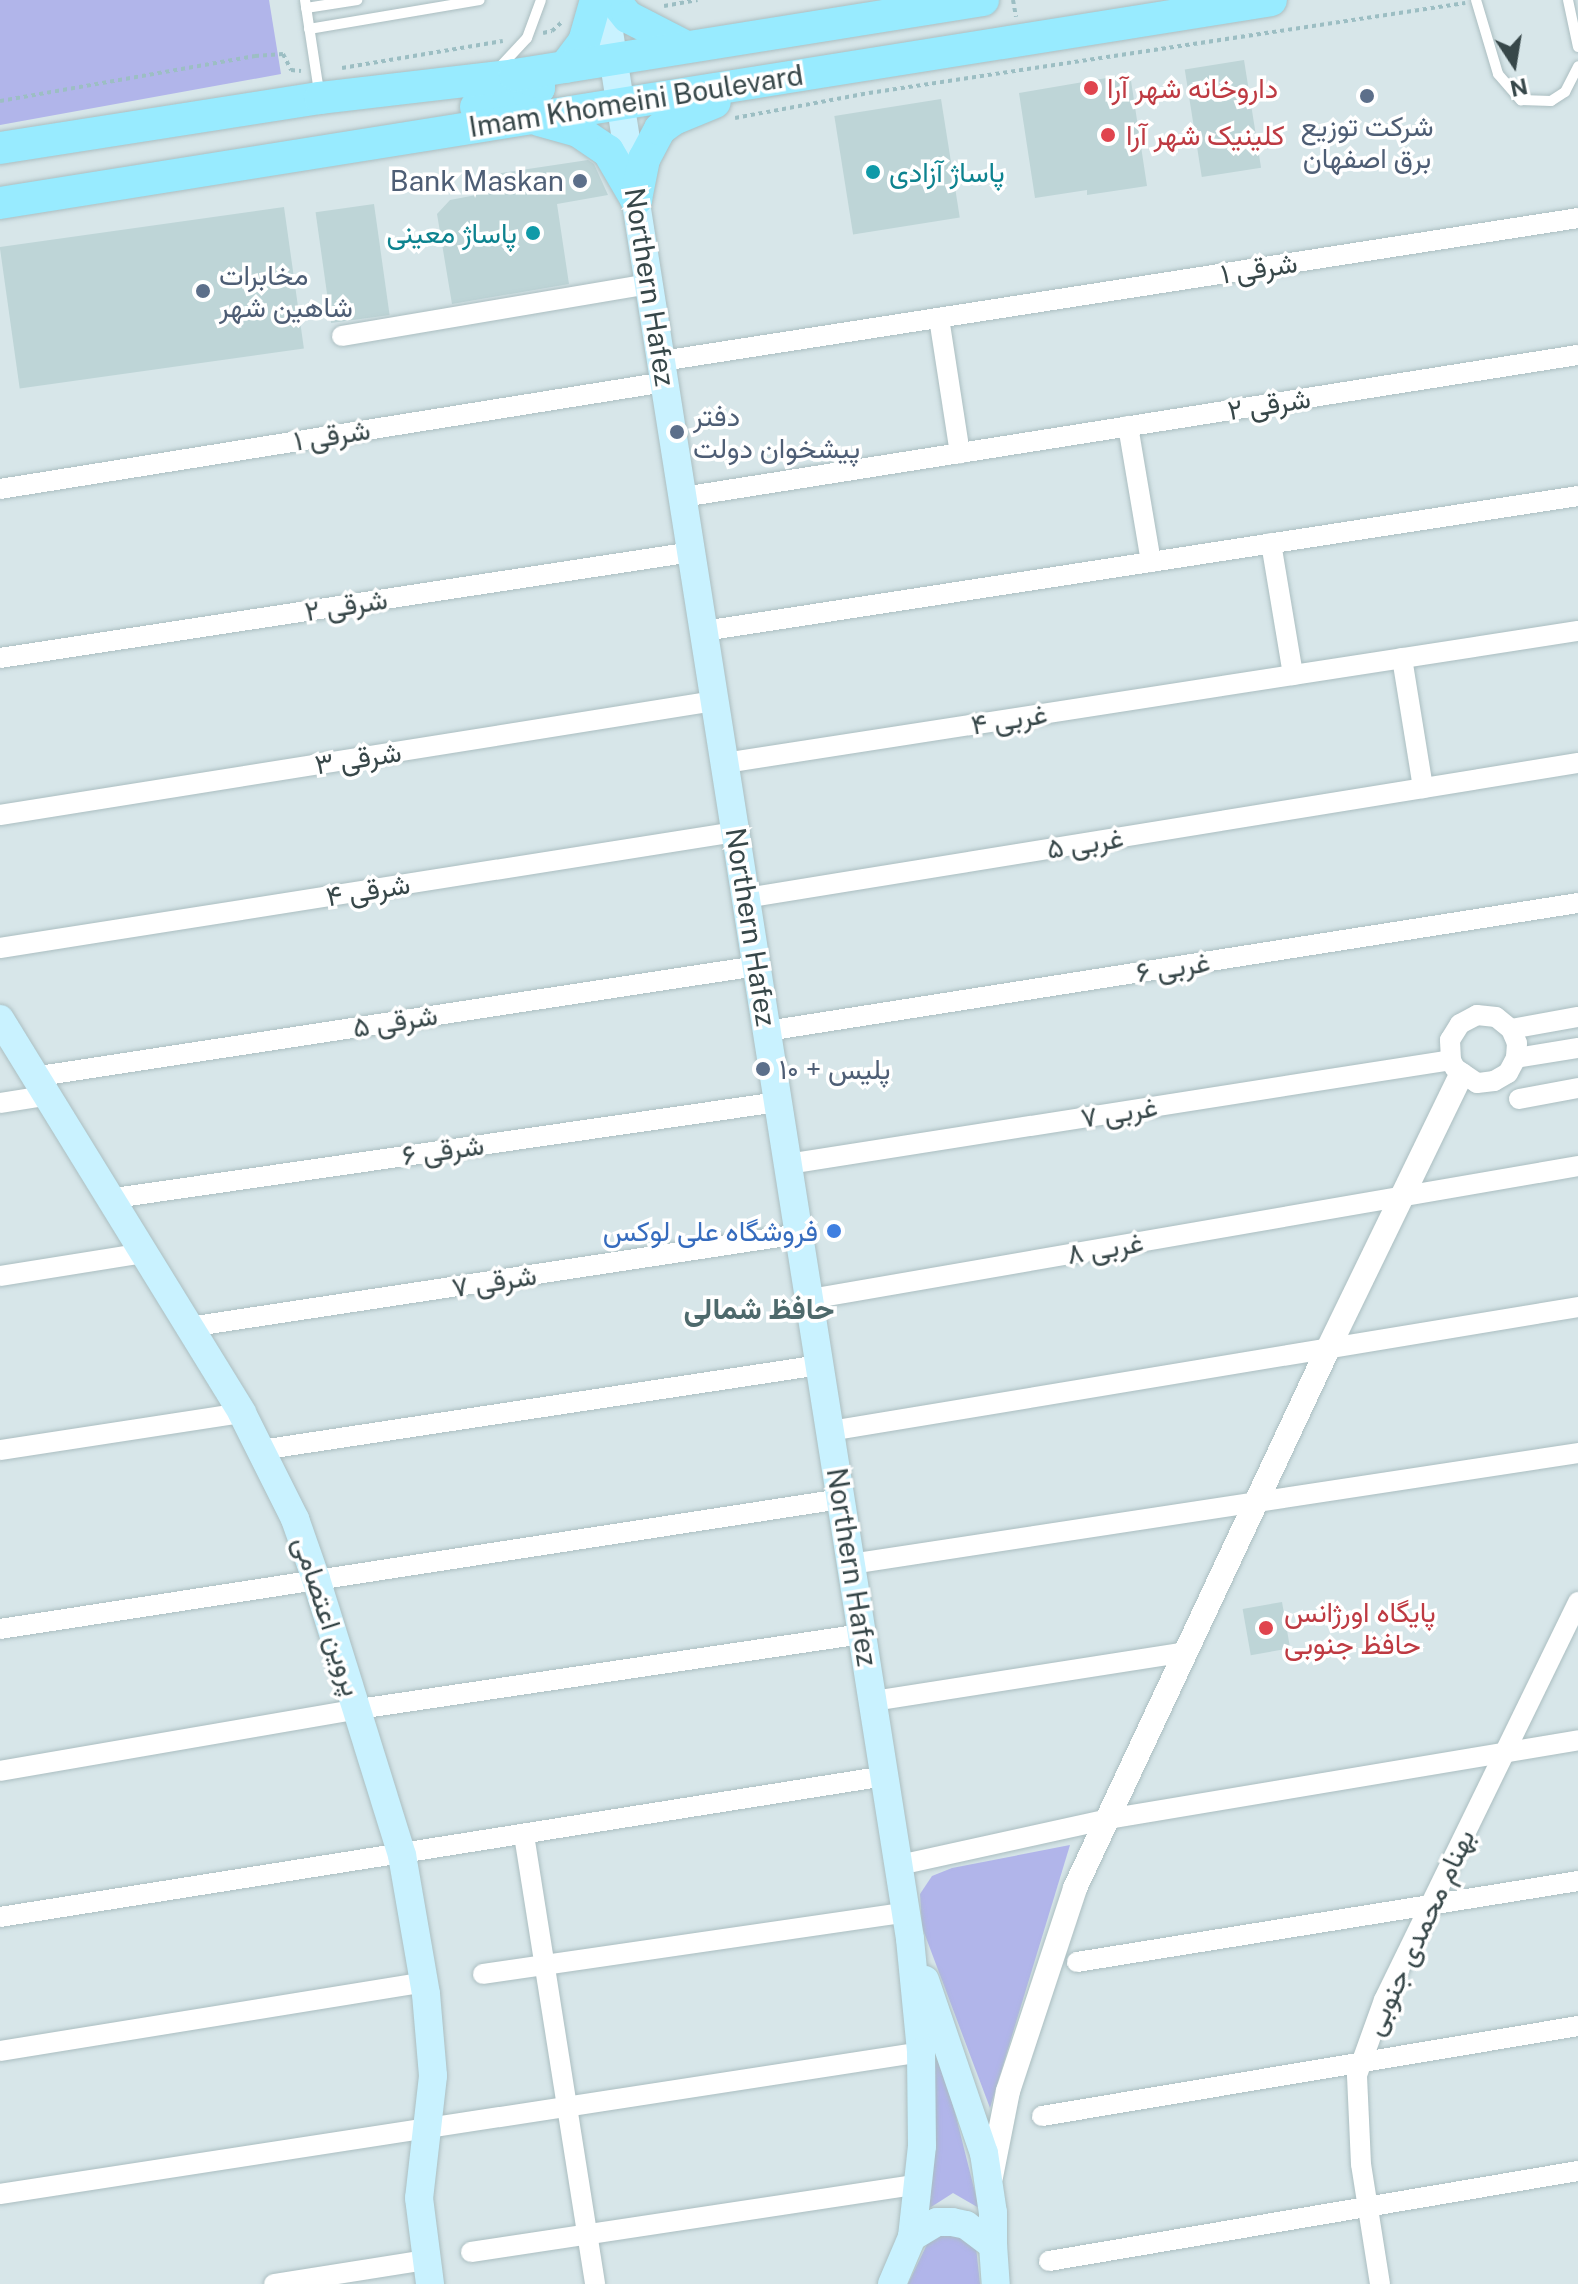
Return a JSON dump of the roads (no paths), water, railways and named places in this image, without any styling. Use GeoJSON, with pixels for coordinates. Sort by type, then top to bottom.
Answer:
{"type":"FeatureCollection","features":[{"type":"Feature","properties":{"kind":"main road"},"geometry":{"type":"LineString","coordinates":[[565,67],[584,42],[596,0]]}},
{"type":"Feature","properties":{"kind":"main road","name":"Northern Hafez"},"geometry":{"type":"LineString","coordinates":[[604,0],[908,1926],[921,2052],[922,2146],[912,2237],[892,2284]]}},
{"type":"Feature","properties":{"kind":"main road"},"geometry":{"type":"LineString","coordinates":[[614,0],[628,17],[686,47]]}},
{"type":"Feature","properties":{"kind":"main road","name":"Imam Khomeini Boulevard"},"geometry":{"type":"LineString","coordinates":[[0,148],[111,130],[318,85],[502,77],[983,0]]}},
{"type":"Feature","properties":{"kind":"main road"},"geometry":{"type":"LineString","coordinates":[[1141,21],[1175,0]]}},
{"type":"Feature","properties":{"kind":"main road","name":"Imam Khomeini Boulevard"},"geometry":{"type":"LineString","coordinates":[[0,203],[1271,0]]}},
{"type":"Feature","properties":{"kind":"main road"},"geometry":{"type":"LineString","coordinates":[[421,134],[443,117],[529,95],[539,88],[539,82],[502,77]]}},
{"type":"Feature","properties":{"kind":"main road"},"geometry":{"type":"LineString","coordinates":[[636,199],[644,159],[660,129],[695,109],[780,78]]}},
{"type":"Feature","properties":{"kind":"main road"},"geometry":{"type":"LineString","coordinates":[[530,118],[578,131],[608,151],[636,199]]}},
{"type":"Feature","properties":{"kind":"main road"},"geometry":{"type":"LineString","coordinates":[[111,130],[165,135],[184,133],[194,138],[199,155],[190,165],[168,176]]}},
{"type":"Feature","properties":{"kind":"main road","name":"پروین اعتصامی"},"geometry":{"type":"LineString","coordinates":[[0,1019],[242,1413],[295,1519],[316,1579],[402,1855],[424,1982],[433,2076],[419,2198],[428,2272]]}},
{"type":"Feature","properties":{"kind":"main road","name":"Northern Hafez"},"geometry":{"type":"LineString","coordinates":[[908,1926],[984,2153],[996,2284]]}},
{"type":"Feature","properties":{"kind":"main road"},"geometry":{"type":"LineString","coordinates":[[912,2237],[937,2222],[952,2222],[966,2225],[993,2245]]}},
{"type":"Feature","properties":{"kind":"street","name":"۱ شرقی"},"geometry":{"type":"LineString","coordinates":[[0,489],[663,372],[939,318],[1578,218]]}},
{"type":"Feature","properties":{"kind":"street"},"geometry":{"type":"LineString","coordinates":[[342,336],[649,284]]}},
{"type":"Feature","properties":{"kind":"street"},"geometry":{"type":"LineString","coordinates":[[939,318],[960,453]]}},
{"type":"Feature","properties":{"kind":"street","name":"۲ شرقی"},"geometry":{"type":"LineString","coordinates":[[683,497],[1578,355]]}},
{"type":"Feature","properties":{"kind":"street"},"geometry":{"type":"LineString","coordinates":[[1128,426],[1151,562]]}},
{"type":"Feature","properties":{"kind":"street"},"geometry":{"type":"LineString","coordinates":[[704,631],[1578,496]]}},
{"type":"Feature","properties":{"kind":"street"},"geometry":{"type":"LineString","coordinates":[[1271,543],[1293,675],[1578,631]]}},
{"type":"Feature","properties":{"kind":"street","name":"۲ شرقی"},"geometry":{"type":"LineString","coordinates":[[0,658],[692,552]]}},
{"type":"Feature","properties":{"kind":"street"},"geometry":{"type":"LineString","coordinates":[[1402,658],[1423,788],[1578,763]]}},
{"type":"Feature","properties":{"kind":"street","name":"۴ غربی"},"geometry":{"type":"LineString","coordinates":[[725,763],[1293,675]]}},
{"type":"Feature","properties":{"kind":"street","name":"۳ شرقی"},"geometry":{"type":"LineString","coordinates":[[0,815],[715,701]]}},
{"type":"Feature","properties":{"kind":"street","name":"۵ غربی"},"geometry":{"type":"LineString","coordinates":[[746,898],[1423,788]]}},
{"type":"Feature","properties":{"kind":"street","name":"۴ شرقی"},"geometry":{"type":"LineString","coordinates":[[0,948],[736,832]]}},
{"type":"Feature","properties":{"kind":"street","name":"۶ غربی"},"geometry":{"type":"LineString","coordinates":[[767,1031],[1578,903]]}},
{"type":"Feature","properties":{"kind":"street","name":"۵ شرقی"},"geometry":{"type":"LineString","coordinates":[[0,1103],[39,1087],[757,966]]}},
{"type":"Feature","properties":{"kind":"street"},"geometry":{"type":"LineString","coordinates":[[989,2188],[1008,2091],[1075,1888],[1257,1504],[1322,1352],[1401,1197],[1456,1068],[1450,1040],[1460,1024],[1477,1015],[1496,1017],[1511,1029],[1517,1043],[1516,1058],[1508,1073],[1494,1081],[1477,1083],[1456,1068]]}},
{"type":"Feature","properties":{"kind":"street"},"geometry":{"type":"LineString","coordinates":[[1511,1029],[1578,1017]]}},
{"type":"Feature","properties":{"kind":"street"},"geometry":{"type":"LineString","coordinates":[[1516,1058],[1578,1048]]}},
{"type":"Feature","properties":{"kind":"street","name":"۷ غربی"},"geometry":{"type":"LineString","coordinates":[[788,1164],[1456,1068]]}},
{"type":"Feature","properties":{"kind":"street"},"geometry":{"type":"LineString","coordinates":[[1519,1099],[1578,1088]]}},
{"type":"Feature","properties":{"kind":"street","name":"۶ شرقی"},"geometry":{"type":"LineString","coordinates":[[108,1199],[778,1102]]}},
{"type":"Feature","properties":{"kind":"street"},"geometry":{"type":"LineString","coordinates":[[1401,1197],[1578,1166]]}},
{"type":"Feature","properties":{"kind":"street","name":"۸ غربی"},"geometry":{"type":"LineString","coordinates":[[810,1299],[1401,1197]]}},
{"type":"Feature","properties":{"kind":"street","name":"۷ شرقی"},"geometry":{"type":"LineString","coordinates":[[189,1327],[799,1234]]}},
{"type":"Feature","properties":{"kind":"street"},"geometry":{"type":"LineString","coordinates":[[0,1276],[144,1253]]}},
{"type":"Feature","properties":{"kind":"street"},"geometry":{"type":"LineString","coordinates":[[830,1431],[1322,1352],[1578,1307]]}},
{"type":"Feature","properties":{"kind":"street"},"geometry":{"type":"LineString","coordinates":[[261,1450],[820,1365]]}},
{"type":"Feature","properties":{"kind":"street"},"geometry":{"type":"LineString","coordinates":[[0,1450],[242,1413]]}},
{"type":"Feature","properties":{"kind":"street"},"geometry":{"type":"LineString","coordinates":[[851,1564],[1578,1453]]}},
{"type":"Feature","properties":{"kind":"street"},"geometry":{"type":"LineString","coordinates":[[0,1629],[841,1499]]}},
{"type":"Feature","properties":{"kind":"street","name":"بهنام محمدی جنوبی"},"geometry":{"type":"LineString","coordinates":[[1380,2284],[1358,2115],[1357,2075],[1361,2061],[1384,2000],[1578,1602]]}},
{"type":"Feature","properties":{"kind":"street"},"geometry":{"type":"LineString","coordinates":[[0,1771],[359,1709],[862,1634]]}},
{"type":"Feature","properties":{"kind":"street"},"geometry":{"type":"LineString","coordinates":[[873,1701],[1187,1652]]}},
{"type":"Feature","properties":{"kind":"street"},"geometry":{"type":"LineString","coordinates":[[899,1865],[1108,1819],[1578,1740]]}},
{"type":"Feature","properties":{"kind":"street"},"geometry":{"type":"LineString","coordinates":[[0,1917],[885,1776]]}},
{"type":"Feature","properties":{"kind":"street"},"geometry":{"type":"LineString","coordinates":[[524,1835],[595,2284]]}},
{"type":"Feature","properties":{"kind":"street"},"geometry":{"type":"LineString","coordinates":[[1077,1962],[1578,1881]]}},
{"type":"Feature","properties":{"kind":"street"},"geometry":{"type":"LineString","coordinates":[[483,1974],[546,1964],[908,1926]]}},
{"type":"Feature","properties":{"kind":"street"},"geometry":{"type":"LineString","coordinates":[[0,2051],[424,1982]]}},
{"type":"Feature","properties":{"kind":"street"},"geometry":{"type":"LineString","coordinates":[[1042,2116],[1578,2026]]}},
{"type":"Feature","properties":{"kind":"street"},"geometry":{"type":"LineString","coordinates":[[0,2194],[427,2131],[921,2052]]}},
{"type":"Feature","properties":{"kind":"street"},"geometry":{"type":"LineString","coordinates":[[1049,2261],[1578,2171]]}},
{"type":"Feature","properties":{"kind":"street"},"geometry":{"type":"LineString","coordinates":[[471,2252],[918,2184]]}},
{"type":"Feature","properties":{"kind":"street"},"geometry":{"type":"LineString","coordinates":[[274,2284],[428,2272]]}},
{"type":"Feature","properties":{"kind":"lane"},"geometry":{"type":"LineString","coordinates":[[318,85],[306,4],[357,0]]}},
{"type":"Feature","properties":{"kind":"lane"},"geometry":{"type":"LineString","coordinates":[[309,29],[480,0]]}},
{"type":"Feature","properties":{"kind":"lane"},"geometry":{"type":"LineString","coordinates":[[502,77],[527,38],[541,0]]}},
{"type":"Feature","properties":{"kind":"lane"},"geometry":{"type":"LineString","coordinates":[[1476,0],[1498,74],[1521,100],[1551,101],[1565,92],[1578,66]]}},
{"type":"Feature","properties":{"kind":"lane"},"geometry":{"type":"LineString","coordinates":[[1568,0],[1578,47]]}},
{"type":"Feature","properties":{"kind":"place","name":"داروخانه شهر آرا"},"geometry":{"type":"Point","coordinates":[1091,88]}},
{"type":"Feature","properties":{"kind":"place","name":"شرکت توزیع برق اصفهان"},"geometry":{"type":"Point","coordinates":[1367,96]}},
{"type":"Feature","properties":{"kind":"place","name":"کلینیک شهر آرا"},"geometry":{"type":"Point","coordinates":[1108,135]}},
{"type":"Feature","properties":{"kind":"place","name":"پاساژ آزادی"},"geometry":{"type":"Point","coordinates":[873,172]}},
{"type":"Feature","properties":{"kind":"place","name":"Bank Maskan"},"geometry":{"type":"Point","coordinates":[580,181]}},
{"type":"Feature","properties":{"kind":"place","name":"پاساژ معینی"},"geometry":{"type":"Point","coordinates":[533,233]}},
{"type":"Feature","properties":{"kind":"place","name":"مخابرات شاهین شهر"},"geometry":{"type":"Point","coordinates":[203,291]}},
{"type":"Feature","properties":{"kind":"place","name":"دفتر پیشخوان دولت"},"geometry":{"type":"Point","coordinates":[677,432]}},
{"type":"Feature","properties":{"kind":"place","name":"پلیس + ۱۰"},"geometry":{"type":"Point","coordinates":[763,1069]}},
{"type":"Feature","properties":{"kind":"place","name":"فروشگاه علی لوکس"},"geometry":{"type":"Point","coordinates":[834,1231]}},
{"type":"Feature","properties":{"kind":"place","name":"پایگاه اورژانس حافظ جنوبی"},"geometry":{"type":"Point","coordinates":[1266,1628]}},
{"type":"Feature","properties":{"kind":"district","name":"حافظ شمالی"},"geometry":{"type":"Point","coordinates":[759,1308]}}]}
